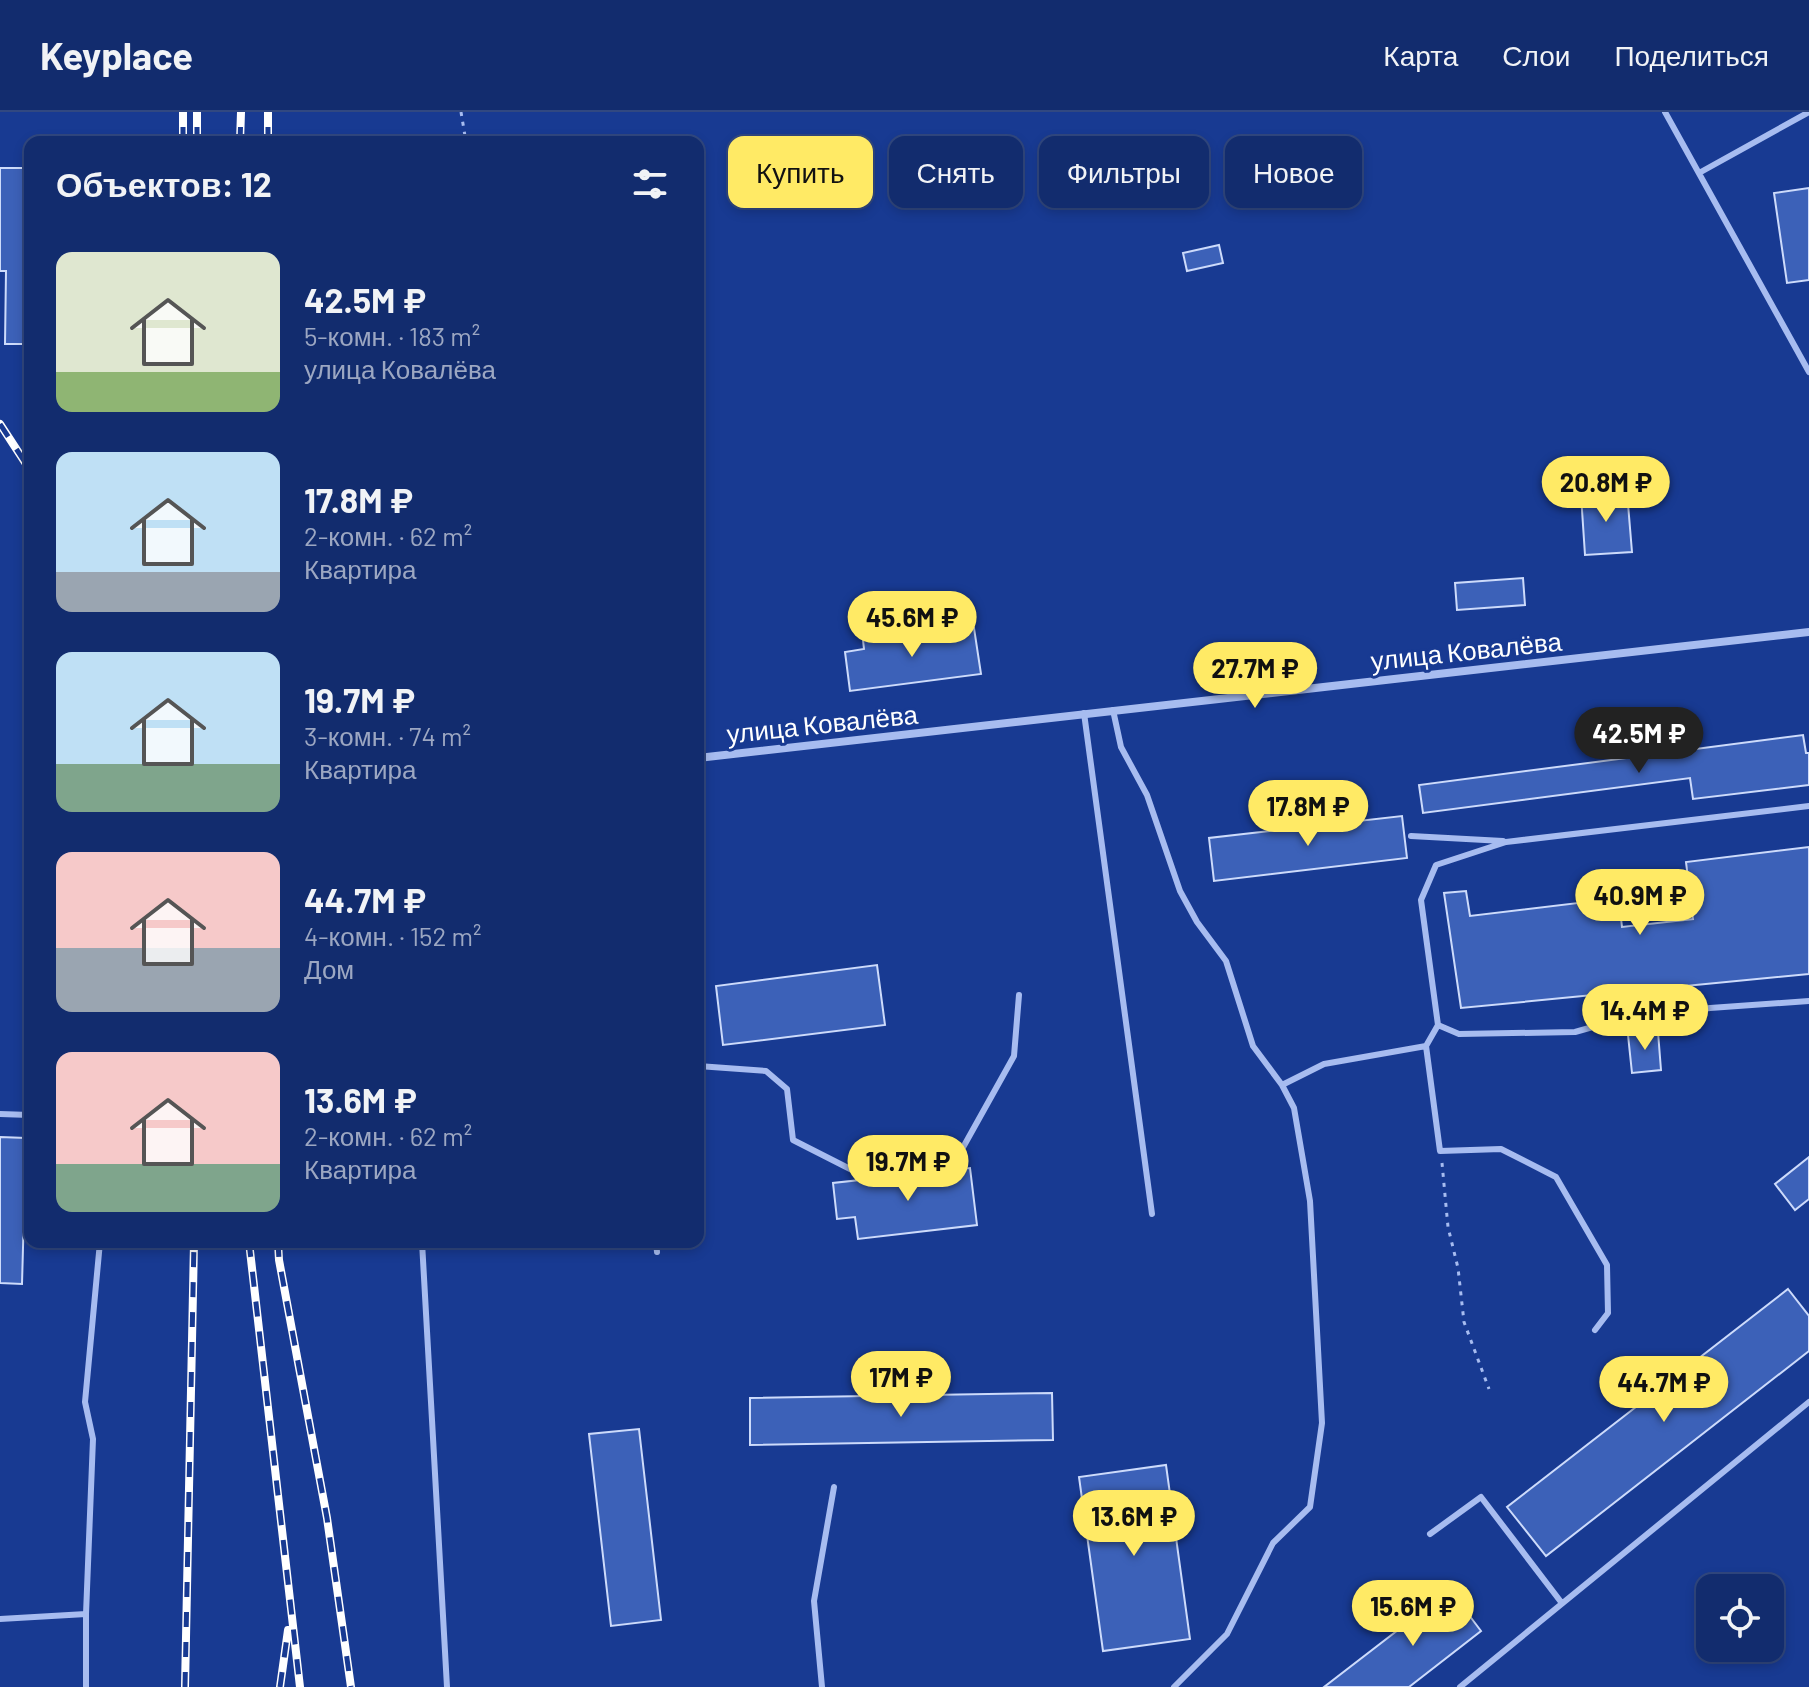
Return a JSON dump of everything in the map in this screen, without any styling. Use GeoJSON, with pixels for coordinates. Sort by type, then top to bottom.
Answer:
{"type":"FeatureCollection","features":[{"type":"Feature","properties":{"kind":"street","name":"улица Ковалёва"},"geometry":{"type":"LineString","coordinates":[[704,757],[1809,632]]}},
{"type":"Feature","properties":{"kind":"lane"},"geometry":{"type":"LineString","coordinates":[[1665,112],[1809,372]]}},
{"type":"Feature","properties":{"kind":"lane"},"geometry":{"type":"LineString","coordinates":[[1699,173],[1809,112]]}},
{"type":"Feature","properties":{"kind":"lane"},"geometry":{"type":"LineString","coordinates":[[1113,710],[1121,747],[1147,795],[1180,891],[1197,922],[1226,961],[1253,1046],[1282,1085],[1294,1108],[1310,1201],[1322,1423],[1310,1507],[1273,1543],[1227,1634],[1174,1687]]}},
{"type":"Feature","properties":{"kind":"lane"},"geometry":{"type":"LineString","coordinates":[[1084,713],[1152,1214]]}},
{"type":"Feature","properties":{"kind":"lane"},"geometry":{"type":"LineString","coordinates":[[1411,836],[1506,842],[1809,806]]}},
{"type":"Feature","properties":{"kind":"lane"},"geometry":{"type":"LineString","coordinates":[[1506,842],[1436,865],[1421,900],[1438,1025],[1426,1046],[1440,1151],[1501,1149],[1556,1177],[1607,1265],[1608,1313],[1595,1330]]}},
{"type":"Feature","properties":{"kind":"lane"},"geometry":{"type":"LineString","coordinates":[[704,1066],[766,1071],[787,1089],[793,1140],[854,1171],[956,1160],[1014,1056],[1019,995]]}},
{"type":"Feature","properties":{"kind":"lane"},"geometry":{"type":"LineString","coordinates":[[1438,1025],[1459,1034],[1575,1032],[1614,1021],[1809,1001]]}},
{"type":"Feature","properties":{"kind":"lane"},"geometry":{"type":"LineString","coordinates":[[1282,1085],[1324,1064],[1426,1046]]}},
{"type":"Feature","properties":{"kind":"lane"},"geometry":{"type":"LineString","coordinates":[[0,1114],[24,1115]]}},
{"type":"Feature","properties":{"kind":"lane"},"geometry":{"type":"LineString","coordinates":[[86,1687],[93,1439],[85,1402],[99,1248]]}},
{"type":"Feature","properties":{"kind":"lane"},"geometry":{"type":"LineString","coordinates":[[422,1248],[447,1687]]}},
{"type":"Feature","properties":{"kind":"lane"},"geometry":{"type":"LineString","coordinates":[[657,1248],[657,1252]]}},
{"type":"Feature","properties":{"kind":"lane"},"geometry":{"type":"LineString","coordinates":[[1460,1687],[1809,1402]]}},
{"type":"Feature","properties":{"kind":"lane"},"geometry":{"type":"LineString","coordinates":[[822,1687],[814,1601],[834,1487]]}},
{"type":"Feature","properties":{"kind":"lane"},"geometry":{"type":"LineString","coordinates":[[1430,1534],[1481,1497],[1561,1602]]}},
{"type":"Feature","properties":{"kind":"lane"},"geometry":{"type":"LineString","coordinates":[[0,1619],[86,1614]]}},
{"type":"Feature","properties":{"kind":"path"},"geometry":{"type":"LineString","coordinates":[[461,112],[465,136]]}},
{"type":"Feature","properties":{"kind":"path"},"geometry":{"type":"LineString","coordinates":[[1440,1151],[1446,1179],[1448,1227],[1458,1268],[1464,1322],[1489,1389]]}},
{"type":"Feature","properties":{"kind":"building"},"geometry":{"type":"Polygon","coordinates":[[[0,168],[24,168],[24,344],[5,344],[6,271],[0,271],[0,168]]]}},
{"type":"Feature","properties":{"kind":"building"},"geometry":{"type":"Polygon","coordinates":[[[1809,188],[1809,280],[1787,283],[1774,193],[1809,188]]]}},
{"type":"Feature","properties":{"kind":"building"},"geometry":{"type":"Polygon","coordinates":[[[1219,245],[1223,263],[1187,271],[1183,253],[1219,245]]]}},
{"type":"Feature","properties":{"kind":"building"},"geometry":{"type":"Polygon","coordinates":[[[1613,492],[1628,504],[1632,552],[1585,555],[1581,495],[1613,492]]]}},
{"type":"Feature","properties":{"kind":"building"},"geometry":{"type":"Polygon","coordinates":[[[1523,578],[1525,605],[1457,610],[1455,583],[1523,578]]]}},
{"type":"Feature","properties":{"kind":"building"},"geometry":{"type":"Polygon","coordinates":[[[882,628],[884,640],[974,628],[981,674],[850,691],[845,652],[864,649],[862,631],[882,628]]]}},
{"type":"Feature","properties":{"kind":"building"},"geometry":{"type":"Polygon","coordinates":[[[1803,735],[1806,753],[1809,753],[1809,785],[1693,799],[1690,778],[1423,813],[1419,785],[1803,735]]]}},
{"type":"Feature","properties":{"kind":"building"},"geometry":{"type":"Polygon","coordinates":[[[1402,816],[1407,858],[1214,881],[1209,838],[1402,816]]]}},
{"type":"Feature","properties":{"kind":"building"},"geometry":{"type":"Polygon","coordinates":[[[1809,847],[1809,974],[1461,1008],[1444,893],[1466,891],[1470,916],[1587,902],[1585,886],[1617,883],[1622,927],[1693,919],[1686,862],[1809,847]]]}},
{"type":"Feature","properties":{"kind":"building"},"geometry":{"type":"Polygon","coordinates":[[[877,965],[885,1025],[723,1045],[716,986],[877,965]]]}},
{"type":"Feature","properties":{"kind":"building"},"geometry":{"type":"Polygon","coordinates":[[[1658,1032],[1661,1070],[1632,1073],[1628,1035],[1658,1032]]]}},
{"type":"Feature","properties":{"kind":"building"},"geometry":{"type":"Polygon","coordinates":[[[0,1137],[24,1138],[22,1284],[0,1283],[0,1137]]]}},
{"type":"Feature","properties":{"kind":"building"},"geometry":{"type":"Polygon","coordinates":[[[1809,1157],[1809,1199],[1795,1210],[1775,1184],[1809,1157]]]}},
{"type":"Feature","properties":{"kind":"building"},"geometry":{"type":"Polygon","coordinates":[[[970,1168],[977,1225],[858,1239],[855,1217],[837,1219],[833,1183],[970,1168]]]}},
{"type":"Feature","properties":{"kind":"building"},"geometry":{"type":"Polygon","coordinates":[[[1788,1289],[1809,1316],[1809,1351],[1546,1556],[1507,1507],[1788,1289]]]}},
{"type":"Feature","properties":{"kind":"building"},"geometry":{"type":"Polygon","coordinates":[[[1052,1393],[1053,1440],[750,1445],[750,1398],[1052,1393]]]}},
{"type":"Feature","properties":{"kind":"building"},"geometry":{"type":"Polygon","coordinates":[[[639,1429],[661,1620],[611,1626],[589,1434],[639,1429]]]}},
{"type":"Feature","properties":{"kind":"building"},"geometry":{"type":"Polygon","coordinates":[[[1166,1465],[1190,1639],[1103,1651],[1079,1477],[1166,1465]]]}},
{"type":"Feature","properties":{"kind":"building"},"geometry":{"type":"Polygon","coordinates":[[[1450,1590],[1481,1631],[1409,1687],[1324,1687],[1450,1590]]]}},
{"type":"Feature","properties":{"kind":"railway"},"geometry":{"type":"LineString","coordinates":[[183,112],[183,136]]}},
{"type":"Feature","properties":{"kind":"railway"},"geometry":{"type":"LineString","coordinates":[[197,112],[197,136]]}},
{"type":"Feature","properties":{"kind":"railway"},"geometry":{"type":"LineString","coordinates":[[240,136],[241,112]]}},
{"type":"Feature","properties":{"kind":"railway"},"geometry":{"type":"LineString","coordinates":[[268,112],[268,136]]}},
{"type":"Feature","properties":{"kind":"railway"},"geometry":{"type":"LineString","coordinates":[[0,424],[24,461]]}},
{"type":"Feature","properties":{"kind":"railway"},"geometry":{"type":"LineString","coordinates":[[185,1687],[194,1248]]}},
{"type":"Feature","properties":{"kind":"railway"},"geometry":{"type":"LineString","coordinates":[[250,1248],[300,1687]]}},
{"type":"Feature","properties":{"kind":"railway"},"geometry":{"type":"LineString","coordinates":[[278,1248],[327,1518],[351,1687]]}},
{"type":"Feature","properties":{"kind":"railway"},"geometry":{"type":"LineString","coordinates":[[280,1687],[288,1630]]}}]}
